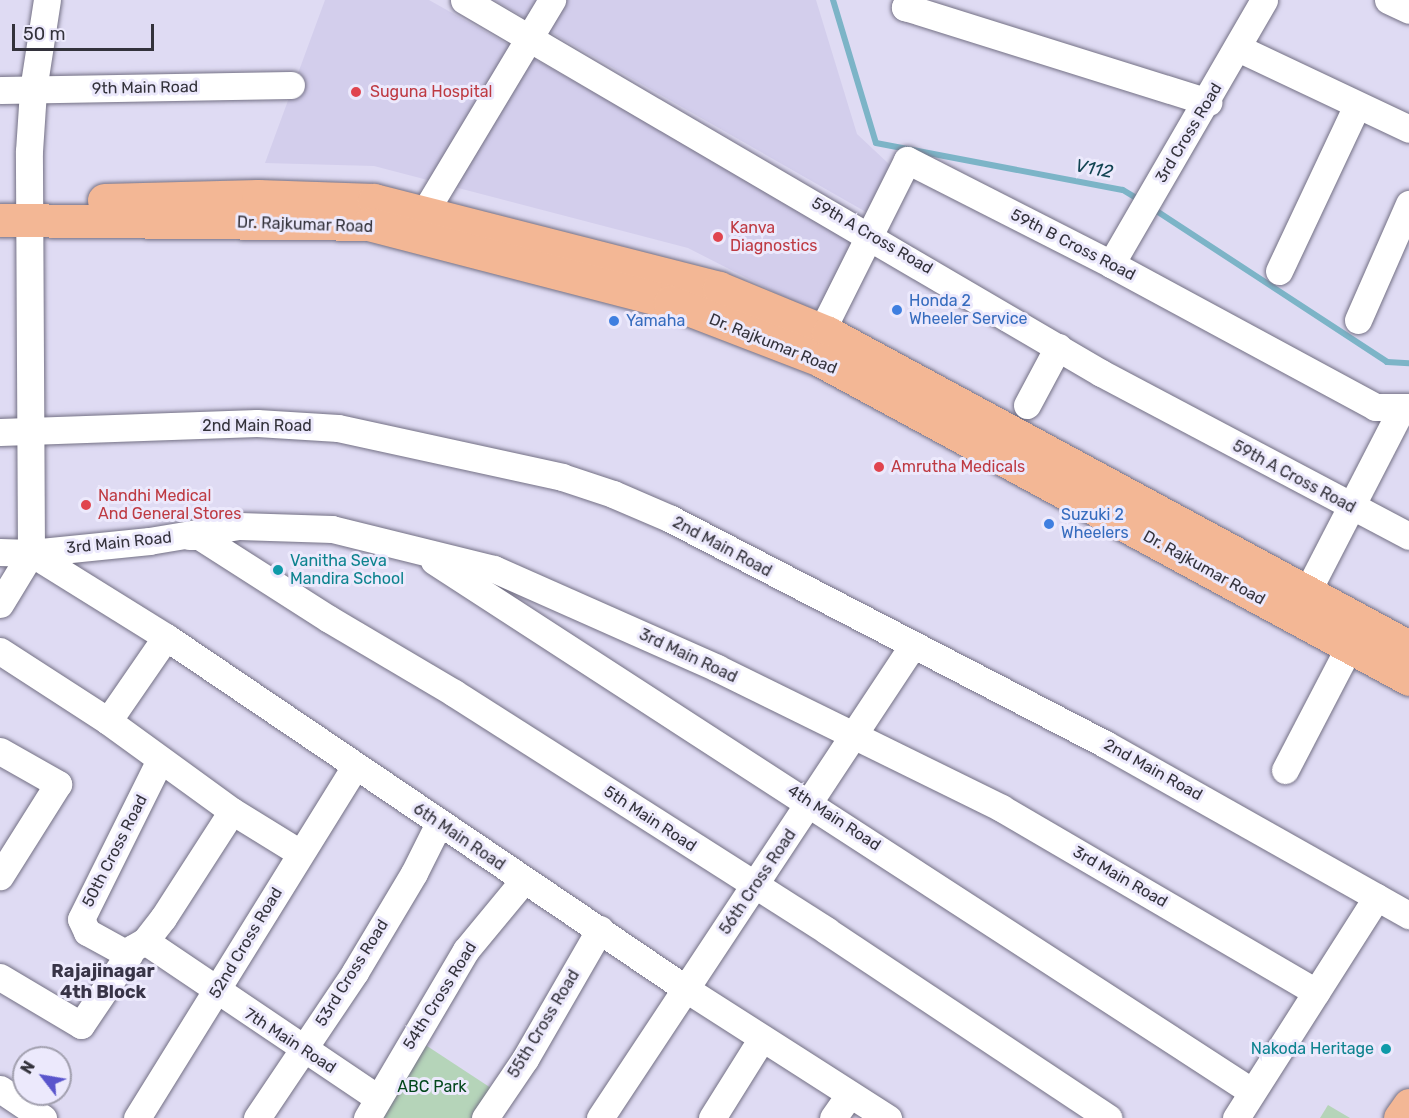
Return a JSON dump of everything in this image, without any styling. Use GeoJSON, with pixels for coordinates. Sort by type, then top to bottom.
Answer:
{"type":"FeatureCollection","features":[{"type":"Feature","properties":{"kind":"main road","name":"Dr. Rajkumar Road"},"geometry":{"type":"LineString","coordinates":[[14,211],[302,197],[374,200],[719,288],[822,330],[1409,647]]}},
{"type":"Feature","properties":{"kind":"main road","name":"Dr. Rajkumar Road"},"geometry":{"type":"LineString","coordinates":[[14,211],[368,224],[670,302],[818,359],[1409,679]]}},
{"type":"Feature","properties":{"kind":"main road"},"geometry":{"type":"LineString","coordinates":[[1400,1118],[1409,1105]]}},
{"type":"Feature","properties":{"kind":"street"},"geometry":{"type":"LineString","coordinates":[[0,604],[31,553],[28,433],[14,211],[47,0]]}},
{"type":"Feature","properties":{"kind":"street","name":"59th A Cross Road"},"geometry":{"type":"LineString","coordinates":[[464,0],[870,234],[1058,346],[1351,508],[1409,536]]}},
{"type":"Feature","properties":{"kind":"street"},"geometry":{"type":"LineString","coordinates":[[424,213],[552,0]]}},
{"type":"Feature","properties":{"kind":"street"},"geometry":{"type":"LineString","coordinates":[[908,0],[905,7],[1208,102]]}},
{"type":"Feature","properties":{"kind":"street","name":"3rd Cross Road"},"geometry":{"type":"LineString","coordinates":[[1111,264],[1208,102],[1264,0]]}},
{"type":"Feature","properties":{"kind":"street"},"geometry":{"type":"LineString","coordinates":[[1388,0],[1409,10]]}},
{"type":"Feature","properties":{"kind":"street"},"geometry":{"type":"LineString","coordinates":[[1238,48],[1409,129]]}},
{"type":"Feature","properties":{"kind":"street","name":"9th Main Road"},"geometry":{"type":"LineString","coordinates":[[0,90],[291,85]]}},
{"type":"Feature","properties":{"kind":"street"},"geometry":{"type":"LineString","coordinates":[[1279,271],[1357,105]]}},
{"type":"Feature","properties":{"kind":"street","name":"59th B Cross Road"},"geometry":{"type":"LineString","coordinates":[[822,330],[907,160],[1111,264],[1375,407],[1405,409]]}},
{"type":"Feature","properties":{"kind":"street"},"geometry":{"type":"LineString","coordinates":[[1358,320],[1409,204]]}},
{"type":"Feature","properties":{"kind":"street"},"geometry":{"type":"LineString","coordinates":[[1027,405],[1058,346]]}},
{"type":"Feature","properties":{"kind":"street"},"geometry":{"type":"LineString","coordinates":[[1306,592],[1405,409]]}},
{"type":"Feature","properties":{"kind":"street","name":"2nd Main Road"},"geometry":{"type":"LineString","coordinates":[[0,432],[297,424],[390,437],[562,477],[670,519],[1105,744],[1409,915]]}},
{"type":"Feature","properties":{"kind":"street","name":"3rd Main Road"},"geometry":{"type":"LineString","coordinates":[[0,552],[31,553],[184,536],[239,526],[332,529],[494,569],[717,668],[852,737],[1001,808],[1316,992]]}},
{"type":"Feature","properties":{"kind":"street","name":"5th Main Road"},"geometry":{"type":"LineString","coordinates":[[184,536],[199,536],[329,619],[454,693],[756,886],[1108,1118]]}},
{"type":"Feature","properties":{"kind":"street","name":"4th Main Road"},"geometry":{"type":"LineString","coordinates":[[415,548],[810,802],[1251,1091]]}},
{"type":"Feature","properties":{"kind":"street","name":"6th Main Road"},"geometry":{"type":"LineString","coordinates":[[31,553],[166,637],[523,881],[600,929],[686,989],[888,1118]]}},
{"type":"Feature","properties":{"kind":"street"},"geometry":{"type":"LineString","coordinates":[[108,721],[166,637]]}},
{"type":"Feature","properties":{"kind":"street","name":"56th Cross Road"},"geometry":{"type":"LineString","coordinates":[[600,1118],[756,886],[913,645]]}},
{"type":"Feature","properties":{"kind":"street"},"geometry":{"type":"LineString","coordinates":[[1285,770],[1349,647]]}},
{"type":"Feature","properties":{"kind":"street"},"geometry":{"type":"LineString","coordinates":[[0,651],[108,721],[232,811],[300,853]]}},
{"type":"Feature","properties":{"kind":"street","name":"50th Cross Road"},"geometry":{"type":"LineString","coordinates":[[137,948],[87,932],[81,919],[160,760]]}},
{"type":"Feature","properties":{"kind":"street"},"geometry":{"type":"LineString","coordinates":[[0,876],[58,784],[4,763]]}},
{"type":"Feature","properties":{"kind":"street","name":"52nd Cross Road"},"geometry":{"type":"LineString","coordinates":[[137,1118],[217,993],[300,853],[355,766]]}},
{"type":"Feature","properties":{"kind":"street"},"geometry":{"type":"LineString","coordinates":[[0,977],[81,1025],[232,811]]}},
{"type":"Feature","properties":{"kind":"street","name":"53rd Cross Road"},"geometry":{"type":"LineString","coordinates":[[257,1118],[385,922],[439,823]]}},
{"type":"Feature","properties":{"kind":"street","name":"54th Cross Road"},"geometry":{"type":"LineString","coordinates":[[372,1108],[466,950],[523,881]]}},
{"type":"Feature","properties":{"kind":"street"},"geometry":{"type":"LineString","coordinates":[[1236,1118],[1251,1091],[1377,897]]}},
{"type":"Feature","properties":{"kind":"street","name":"55th Cross Road"},"geometry":{"type":"LineString","coordinates":[[485,1118],[525,1059],[600,929]]}},
{"type":"Feature","properties":{"kind":"street","name":"7th Main Road"},"geometry":{"type":"LineString","coordinates":[[137,948],[217,993],[303,1049],[372,1108]]}},
{"type":"Feature","properties":{"kind":"street"},"geometry":{"type":"LineString","coordinates":[[712,1118],[762,1038]]}},
{"type":"Feature","properties":{"kind":"street"},"geometry":{"type":"LineString","coordinates":[[0,1089],[43,1118]]}},
{"type":"Feature","properties":{"kind":"street"},"geometry":{"type":"LineString","coordinates":[[833,1118],[850,1094]]}},
{"type":"Feature","properties":{"kind":"shaded area"},"geometry":{"type":"Polygon","coordinates":[[[325,0],[429,0],[857,240],[823,317],[688,248],[374,166],[265,163],[325,0]]]}},
{"type":"Feature","properties":{"kind":"shaded area"},"geometry":{"type":"Polygon","coordinates":[[[494,0],[816,0],[857,134],[890,165],[866,212],[494,0]]]}},
{"type":"Feature","properties":{"kind":"green space","name":"ABC Park"},"geometry":{"type":"Polygon","coordinates":[[[424,1044],[491,1088],[472,1118],[375,1118],[424,1044]]]}},
{"type":"Feature","properties":{"kind":"green space"},"geometry":{"type":"Polygon","coordinates":[[[1328,1105],[1350,1118],[1320,1118],[1328,1105]]]}},
{"type":"Feature","properties":{"kind":"waterway","name":"V112"},"geometry":{"type":"LineString","coordinates":[[833,0],[876,143],[1123,190],[1141,201]]}},
{"type":"Feature","properties":{"kind":"waterway","name":"V112"},"geometry":{"type":"LineString","coordinates":[[1152,208],[1387,362],[1409,363]]}},
{"type":"Feature","properties":{"kind":"place","name":"Suguna Hospital"},"geometry":{"type":"Point","coordinates":[356,92]}},
{"type":"Feature","properties":{"kind":"place","name":"Kanva Diagnostics"},"geometry":{"type":"Point","coordinates":[718,237]}},
{"type":"Feature","properties":{"kind":"place","name":"Honda 2 Wheeler Service"},"geometry":{"type":"Point","coordinates":[897,310]}},
{"type":"Feature","properties":{"kind":"place","name":"Yamaha"},"geometry":{"type":"Point","coordinates":[614,321]}},
{"type":"Feature","properties":{"kind":"place","name":"Amrutha Medicals"},"geometry":{"type":"Point","coordinates":[879,467]}},
{"type":"Feature","properties":{"kind":"place","name":"Nandhi Medical And General Stores"},"geometry":{"type":"Point","coordinates":[86,505]}},
{"type":"Feature","properties":{"kind":"place","name":"Suzuki 2 Wheelers"},"geometry":{"type":"Point","coordinates":[1049,524]}},
{"type":"Feature","properties":{"kind":"place","name":"Vanitha Seva Mandira School"},"geometry":{"type":"Point","coordinates":[278,570]}},
{"type":"Feature","properties":{"kind":"place","name":"Nakoda Heritage"},"geometry":{"type":"Point","coordinates":[1386,1049]}},
{"type":"Feature","properties":{"kind":"district","name":"Rajajinagar 4th Block"},"geometry":{"type":"Point","coordinates":[103,982]}}]}
